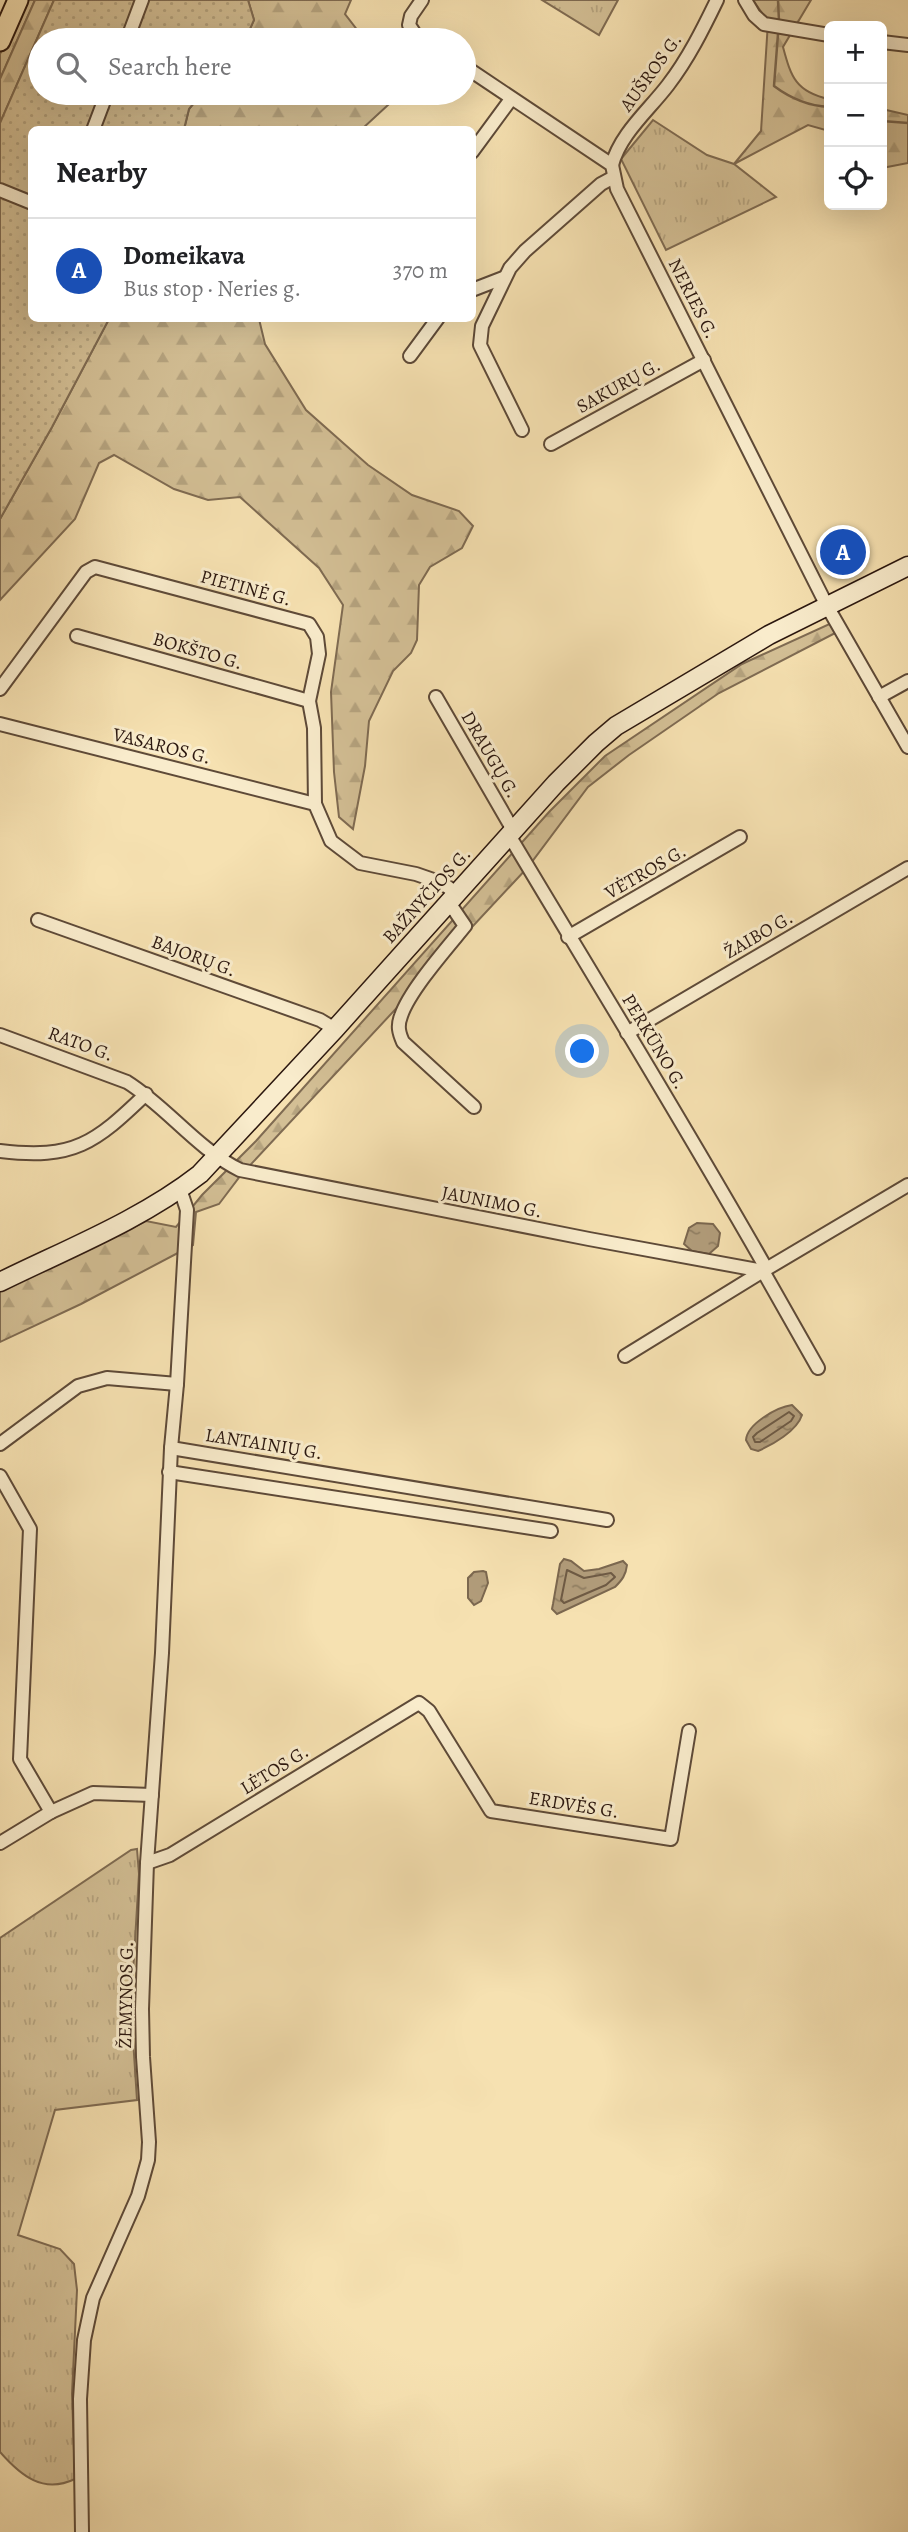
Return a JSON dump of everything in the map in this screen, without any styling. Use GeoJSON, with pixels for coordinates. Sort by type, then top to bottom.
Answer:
{"type":"FeatureCollection","features":[{"type":"Feature","properties":{"kind":"main road"},"geometry":{"type":"LineString","coordinates":[[0,41],[18,0]]}},
{"type":"Feature","properties":{"kind":"main road","name":"BAŽNYČIOS G."},"geometry":{"type":"LineString","coordinates":[[0,1282],[134,1216],[180,1189],[218,1156],[511,832],[576,762],[616,726],[748,647],[908,566]]}},
{"type":"Feature","properties":{"kind":"street"},"geometry":{"type":"LineString","coordinates":[[132,28],[142,0]]}},
{"type":"Feature","properties":{"kind":"street"},"geometry":{"type":"LineString","coordinates":[[411,28],[411,16],[422,0]]}},
{"type":"Feature","properties":{"kind":"street","name":"AUŠROS G."},"geometry":{"type":"LineString","coordinates":[[613,171],[617,152],[678,71],[718,0]]}},
{"type":"Feature","properties":{"kind":"street"},"geometry":{"type":"LineString","coordinates":[[745,0],[764,24],[824,34]]}},
{"type":"Feature","properties":{"kind":"street"},"geometry":{"type":"LineString","coordinates":[[887,43],[908,46]]}},
{"type":"Feature","properties":{"kind":"street"},"geometry":{"type":"LineString","coordinates":[[476,74],[613,171],[525,251],[503,278],[496,301],[482,326],[480,345],[522,430]]}},
{"type":"Feature","properties":{"kind":"street"},"geometry":{"type":"LineString","coordinates":[[476,147],[511,99]]}},
{"type":"Feature","properties":{"kind":"street"},"geometry":{"type":"LineString","coordinates":[[95,126],[102,105]]}},
{"type":"Feature","properties":{"kind":"street","name":"NERIES G."},"geometry":{"type":"LineString","coordinates":[[613,171],[617,189],[827,606],[908,747]]}},
{"type":"Feature","properties":{"kind":"street"},"geometry":{"type":"LineString","coordinates":[[0,190],[28,201]]}},
{"type":"Feature","properties":{"kind":"street"},"geometry":{"type":"LineString","coordinates":[[476,288],[503,278]]}},
{"type":"Feature","properties":{"kind":"street"},"geometry":{"type":"LineString","coordinates":[[410,356],[435,322]]}},
{"type":"Feature","properties":{"kind":"street","name":"SAKURŲ G."},"geometry":{"type":"LineString","coordinates":[[551,444],[704,360]]}},
{"type":"Feature","properties":{"kind":"street","name":"PIETINĖ G."},"geometry":{"type":"LineString","coordinates":[[0,689],[86,572],[95,567],[309,624],[317,637],[319,654],[309,701],[314,728],[316,804],[331,841],[359,863],[442,883],[452,897]]}},
{"type":"Feature","properties":{"kind":"street","name":"BOKŠTO G."},"geometry":{"type":"LineString","coordinates":[[77,636],[309,701]]}},
{"type":"Feature","properties":{"kind":"street"},"geometry":{"type":"LineString","coordinates":[[879,697],[908,681]]}},
{"type":"Feature","properties":{"kind":"street","name":"DRAUGŲ G."},"geometry":{"type":"LineString","coordinates":[[436,697],[511,832]]}},
{"type":"Feature","properties":{"kind":"street","name":"VASAROS G."},"geometry":{"type":"LineString","coordinates":[[0,724],[316,804]]}},
{"type":"Feature","properties":{"kind":"street","name":"PERKŪNO G."},"geometry":{"type":"LineString","coordinates":[[511,832],[568,937],[699,1150],[818,1368]]}},
{"type":"Feature","properties":{"kind":"street","name":"VĖTROS G."},"geometry":{"type":"LineString","coordinates":[[568,937],[740,837]]}},
{"type":"Feature","properties":{"kind":"street","name":"ŽAIBO G."},"geometry":{"type":"LineString","coordinates":[[627,1033],[908,868]]}},
{"type":"Feature","properties":{"kind":"street"},"geometry":{"type":"LineString","coordinates":[[452,897],[465,926],[407,1001],[400,1017],[398,1031],[403,1042],[474,1107]]}},
{"type":"Feature","properties":{"kind":"street","name":"BAJORŲ G."},"geometry":{"type":"LineString","coordinates":[[38,920],[320,1020],[335,1029]]}},
{"type":"Feature","properties":{"kind":"street","name":"RATO G."},"geometry":{"type":"LineString","coordinates":[[0,1035],[109,1073],[146,1094],[218,1156]]}},
{"type":"Feature","properties":{"kind":"street"},"geometry":{"type":"LineString","coordinates":[[0,1152],[48,1154],[81,1146],[115,1124],[146,1094]]}},
{"type":"Feature","properties":{"kind":"street","name":"JAUNIMO G."},"geometry":{"type":"LineString","coordinates":[[218,1156],[230,1165],[253,1173],[589,1240],[764,1270]]}},
{"type":"Feature","properties":{"kind":"street"},"geometry":{"type":"LineString","coordinates":[[625,1356],[908,1185]]}},
{"type":"Feature","properties":{"kind":"street"},"geometry":{"type":"LineString","coordinates":[[171,1447],[187,1210],[180,1189]]}},
{"type":"Feature","properties":{"kind":"street"},"geometry":{"type":"LineString","coordinates":[[0,1444],[78,1386],[107,1378],[177,1384]]}},
{"type":"Feature","properties":{"kind":"street","name":"ŽEMYNOS G."},"geometry":{"type":"LineString","coordinates":[[82,2532],[80,2399],[84,2340],[93,2298],[138,2196],[148,2160],[142,2021],[147,1863],[162,1653],[171,1447]]}},
{"type":"Feature","properties":{"kind":"street","name":"LANTAINIŲ G."},"geometry":{"type":"LineString","coordinates":[[171,1447],[607,1520]]}},
{"type":"Feature","properties":{"kind":"street"},"geometry":{"type":"LineString","coordinates":[[169,1472],[551,1531]]}},
{"type":"Feature","properties":{"kind":"street"},"geometry":{"type":"LineString","coordinates":[[0,1476],[30,1530],[20,1759],[51,1812]]}},
{"type":"Feature","properties":{"kind":"street","name":"ERDVĖS G."},"geometry":{"type":"LineString","coordinates":[[419,1703],[429,1711],[491,1811],[671,1839],[689,1731]]}},
{"type":"Feature","properties":{"kind":"street","name":"LĖTOS G."},"geometry":{"type":"LineString","coordinates":[[147,1863],[170,1855],[419,1703]]}},
{"type":"Feature","properties":{"kind":"street"},"geometry":{"type":"LineString","coordinates":[[0,1843],[51,1812],[93,1793],[152,1795]]}},
{"type":"Feature","properties":{"kind":"green space"},"geometry":{"type":"Polygon","coordinates":[[[24,0],[35,0],[0,79],[0,54],[24,0]]]}},
{"type":"Feature","properties":{"kind":"green space"},"geometry":{"type":"Polygon","coordinates":[[[35,0],[54,0],[42,28],[28,28],[28,59],[0,123],[0,79],[35,0]]]}},
{"type":"Feature","properties":{"kind":"green space"},"geometry":{"type":"Polygon","coordinates":[[[54,0],[138,0],[128,28],[42,28],[54,0]]]}},
{"type":"Feature","properties":{"kind":"green space"},"geometry":{"type":"Polygon","coordinates":[[[145,0],[248,0],[254,20],[250,28],[134,28],[145,0]]]}},
{"type":"Feature","properties":{"kind":"green space"},"geometry":{"type":"Polygon","coordinates":[[[248,0],[351,0],[345,14],[356,28],[250,28],[254,20],[248,0]]]}},
{"type":"Feature","properties":{"kind":"green space"},"geometry":{"type":"Polygon","coordinates":[[[542,0],[618,0],[599,35],[542,0]]]}},
{"type":"Feature","properties":{"kind":"green space"},"geometry":{"type":"Polygon","coordinates":[[[753,0],[811,0],[783,47],[797,82],[809,92],[824,98],[824,130],[808,125],[734,164],[761,131],[768,22],[753,0]]]}},
{"type":"Feature","properties":{"kind":"green space"},"geometry":{"type":"Polygon","coordinates":[[[28,59],[28,105],[98,105],[90,126],[28,126],[28,198],[0,186],[0,123],[28,59]]]}},
{"type":"Feature","properties":{"kind":"green space"},"geometry":{"type":"Polygon","coordinates":[[[105,105],[192,105],[185,126],[98,126],[105,105]]]}},
{"type":"Feature","properties":{"kind":"green space"},"geometry":{"type":"Polygon","coordinates":[[[192,105],[388,105],[365,126],[185,126],[192,105]]]}},
{"type":"Feature","properties":{"kind":"green space"},"geometry":{"type":"Polygon","coordinates":[[[887,110],[908,115],[908,163],[887,167],[887,110]]]}},
{"type":"Feature","properties":{"kind":"green space"},"geometry":{"type":"Polygon","coordinates":[[[653,120],[707,155],[734,164],[776,197],[666,250],[621,159],[653,120]]]}},
{"type":"Feature","properties":{"kind":"green space"},"geometry":{"type":"Polygon","coordinates":[[[0,195],[28,206],[28,322],[107,322],[0,519],[0,195]]]}},
{"type":"Feature","properties":{"kind":"green space"},"geometry":{"type":"Polygon","coordinates":[[[107,322],[260,322],[265,344],[306,410],[368,465],[412,495],[459,511],[473,526],[462,548],[430,567],[419,585],[417,640],[411,653],[393,671],[369,721],[365,766],[353,829],[339,817],[334,772],[331,692],[343,605],[319,568],[240,497],[208,500],[174,489],[114,455],[99,463],[75,519],[0,600],[0,519],[107,322]]]}},
{"type":"Feature","properties":{"kind":"green space"},"geometry":{"type":"Polygon","coordinates":[[[836,621],[841,630],[719,693],[588,787],[528,867],[241,1175],[219,1204],[196,1212],[193,1245],[81,1304],[0,1342],[0,1290],[146,1221],[176,1227],[549,812],[605,756],[742,664],[836,621]]]}},
{"type":"Feature","properties":{"kind":"green space"},"geometry":{"type":"Polygon","coordinates":[[[137,1849],[139,1874],[131,2008],[137,2100],[55,2110],[18,2235],[60,2249],[74,2264],[77,2290],[72,2394],[75,2479],[63,2483],[43,2483],[25,2475],[0,2452],[0,1938],[131,1850],[137,1849]]]}},
{"type":"Feature","properties":{"kind":"water"},"geometry":{"type":"Polygon","coordinates":[[[697,1223],[713,1224],[720,1233],[718,1246],[709,1254],[692,1251],[684,1244],[689,1228],[697,1223]]]}},
{"type":"Feature","properties":{"kind":"water"},"geometry":{"type":"Polygon","coordinates":[[[792,1405],[802,1415],[795,1427],[758,1451],[751,1449],[746,1440],[757,1422],[792,1405]]]}},
{"type":"Feature","properties":{"kind":"water"},"geometry":{"type":"Polygon","coordinates":[[[564,1559],[584,1571],[623,1561],[627,1565],[626,1572],[615,1587],[557,1614],[552,1609],[560,1564],[564,1559]]]}},
{"type":"Feature","properties":{"kind":"water"},"geometry":{"type":"Polygon","coordinates":[[[474,1572],[486,1572],[488,1583],[481,1601],[474,1605],[468,1598],[468,1578],[474,1572]]]}},
{"type":"Feature","properties":{"kind":"waterway"},"geometry":{"type":"LineString","coordinates":[[778,0],[779,21]]}},
{"type":"Feature","properties":{"kind":"waterway"},"geometry":{"type":"LineString","coordinates":[[778,34],[774,86],[800,101],[824,106]]}},
{"type":"Feature","properties":{"kind":"waterway"},"geometry":{"type":"LineString","coordinates":[[887,121],[908,123]]}},
{"type":"Feature","properties":{"kind":"place","name":"Domeikava"},"geometry":{"type":"Point","coordinates":[843,552]}}]}
